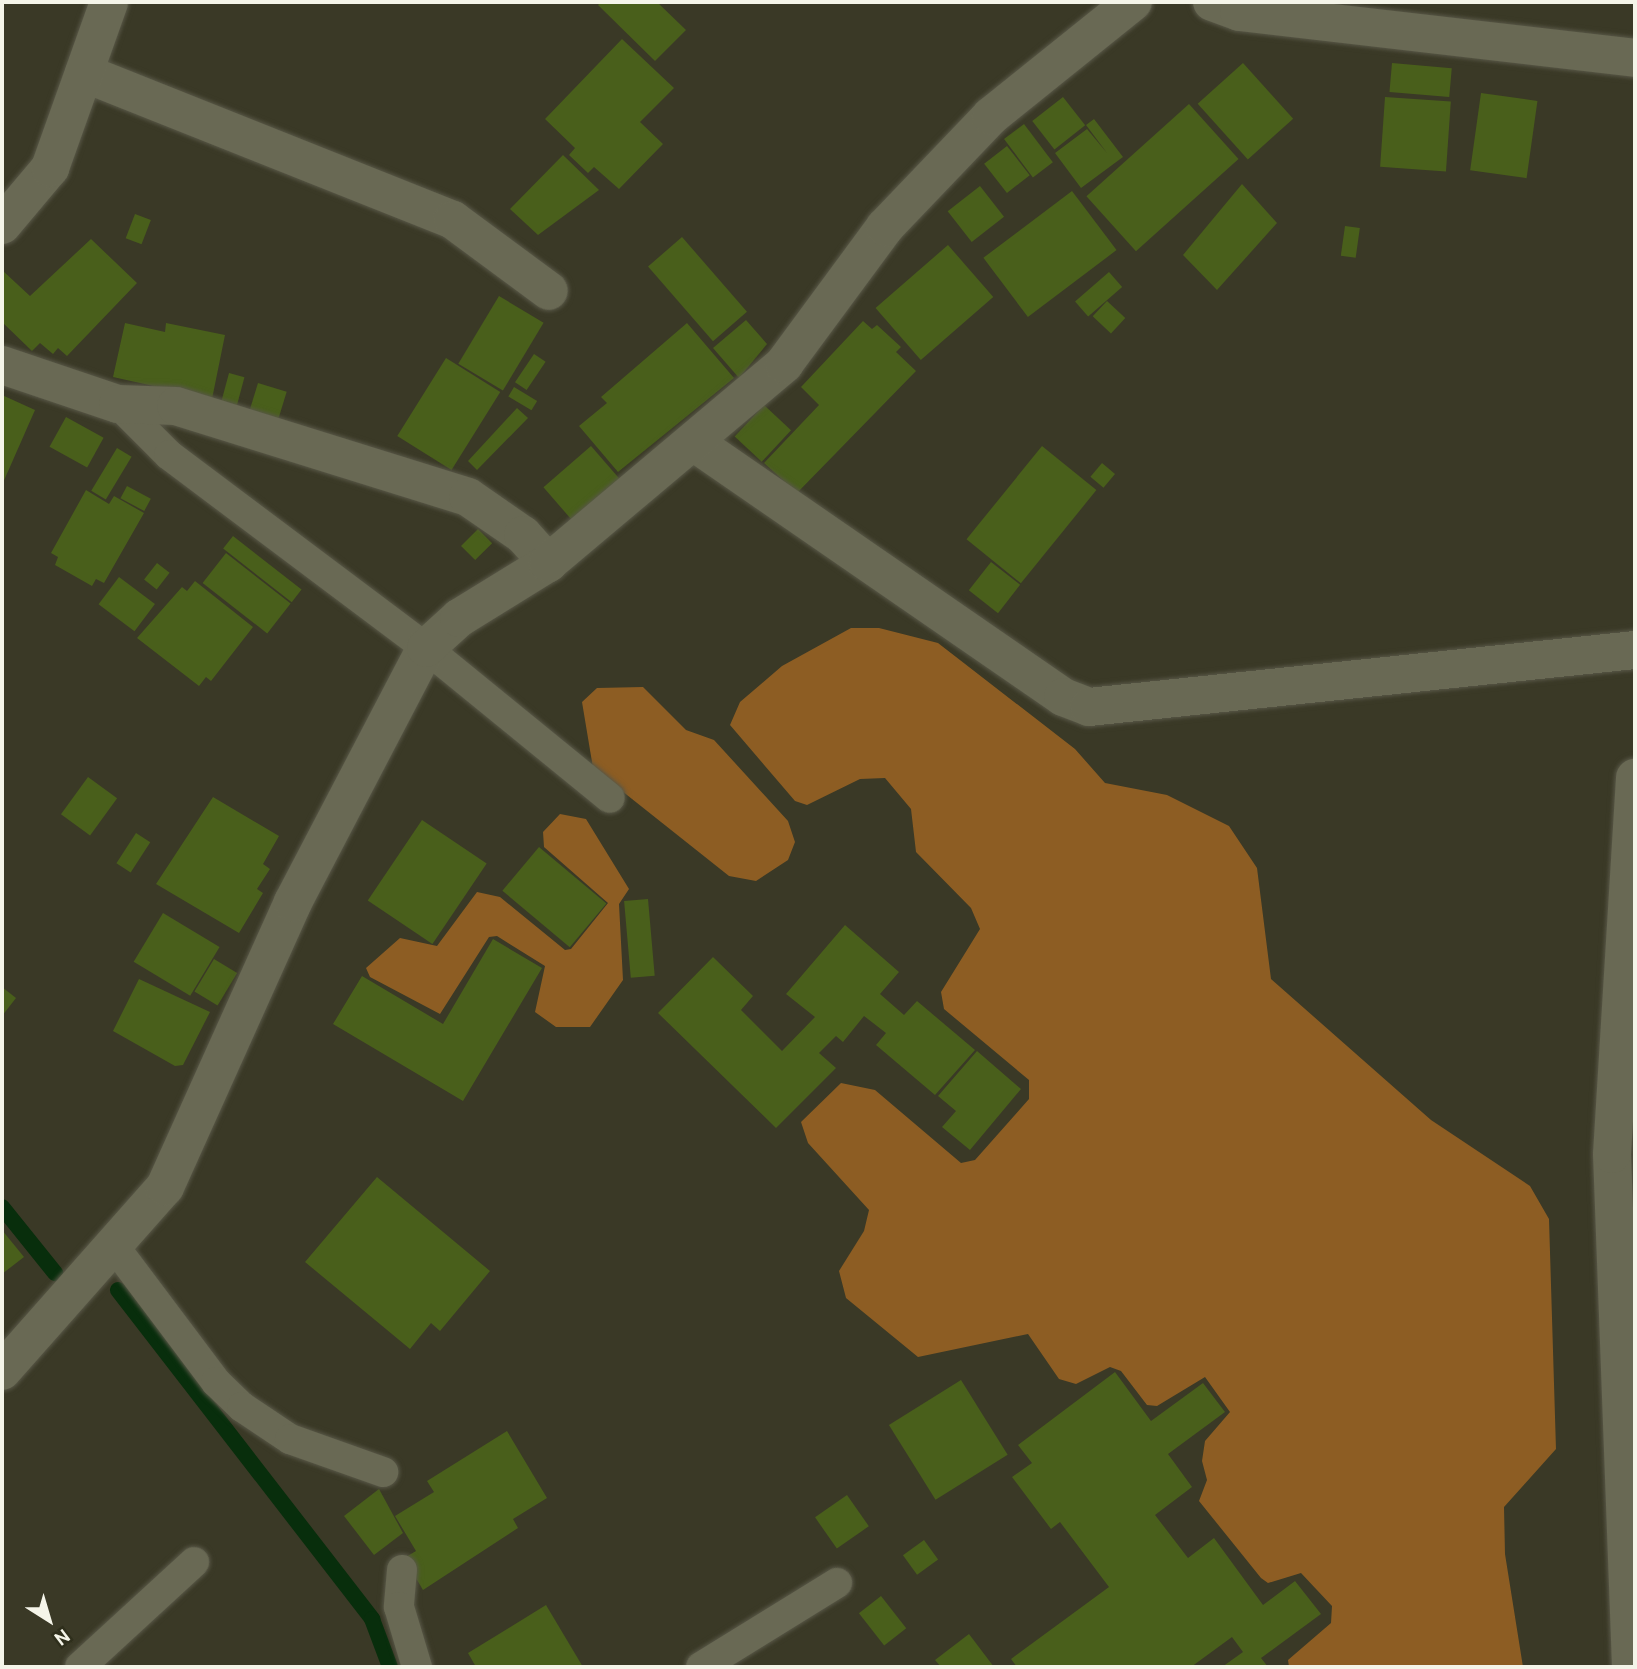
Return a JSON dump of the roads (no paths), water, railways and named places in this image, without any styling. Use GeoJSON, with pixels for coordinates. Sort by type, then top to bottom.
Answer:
{"type":"FeatureCollection","features":[{"type":"Feature","properties":{"kind":"street"},"geometry":{"type":"LineString","coordinates":[[2,225],[50,168],[109,2]]}},
{"type":"Feature","properties":{"kind":"street"},"geometry":{"type":"LineString","coordinates":[[2,1371],[165,1187],[293,902],[426,648],[459,618],[548,564],[695,443],[784,364],[885,226],[991,116],[1133,2]]}},
{"type":"Feature","properties":{"kind":"street"},"geometry":{"type":"LineString","coordinates":[[1212,2],[1239,12],[1635,58]]}},
{"type":"Feature","properties":{"kind":"street"},"geometry":{"type":"LineString","coordinates":[[84,73],[453,220],[549,291]]}},
{"type":"Feature","properties":{"kind":"street"},"geometry":{"type":"LineString","coordinates":[[2,365],[118,404],[176,406],[468,497],[523,535],[548,564]]}},
{"type":"Feature","properties":{"kind":"street"},"geometry":{"type":"LineString","coordinates":[[695,443],[1063,697],[1089,707],[1635,650]]}},
{"type":"Feature","properties":{"kind":"street"},"geometry":{"type":"LineString","coordinates":[[1631,1667],[1612,1154],[1635,778]]}},
{"type":"Feature","properties":{"kind":"lane"},"geometry":{"type":"LineString","coordinates":[[118,404],[169,455],[426,648],[610,798]]}},
{"type":"Feature","properties":{"kind":"lane"},"geometry":{"type":"LineString","coordinates":[[114,1246],[216,1382],[242,1407],[290,1438],[383,1472]]}},
{"type":"Feature","properties":{"kind":"lane"},"geometry":{"type":"LineString","coordinates":[[80,1667],[194,1562]]}},
{"type":"Feature","properties":{"kind":"lane"},"geometry":{"type":"LineString","coordinates":[[402,1570],[400,1607],[417,1667]]}},
{"type":"Feature","properties":{"kind":"lane"},"geometry":{"type":"LineString","coordinates":[[701,1667],[837,1583]]}},
{"type":"Feature","properties":{"kind":"waterway"},"geometry":{"type":"LineString","coordinates":[[2,1207],[55,1273]]}},
{"type":"Feature","properties":{"kind":"waterway"},"geometry":{"type":"LineString","coordinates":[[118,1290],[372,1619],[390,1667]]}}]}
